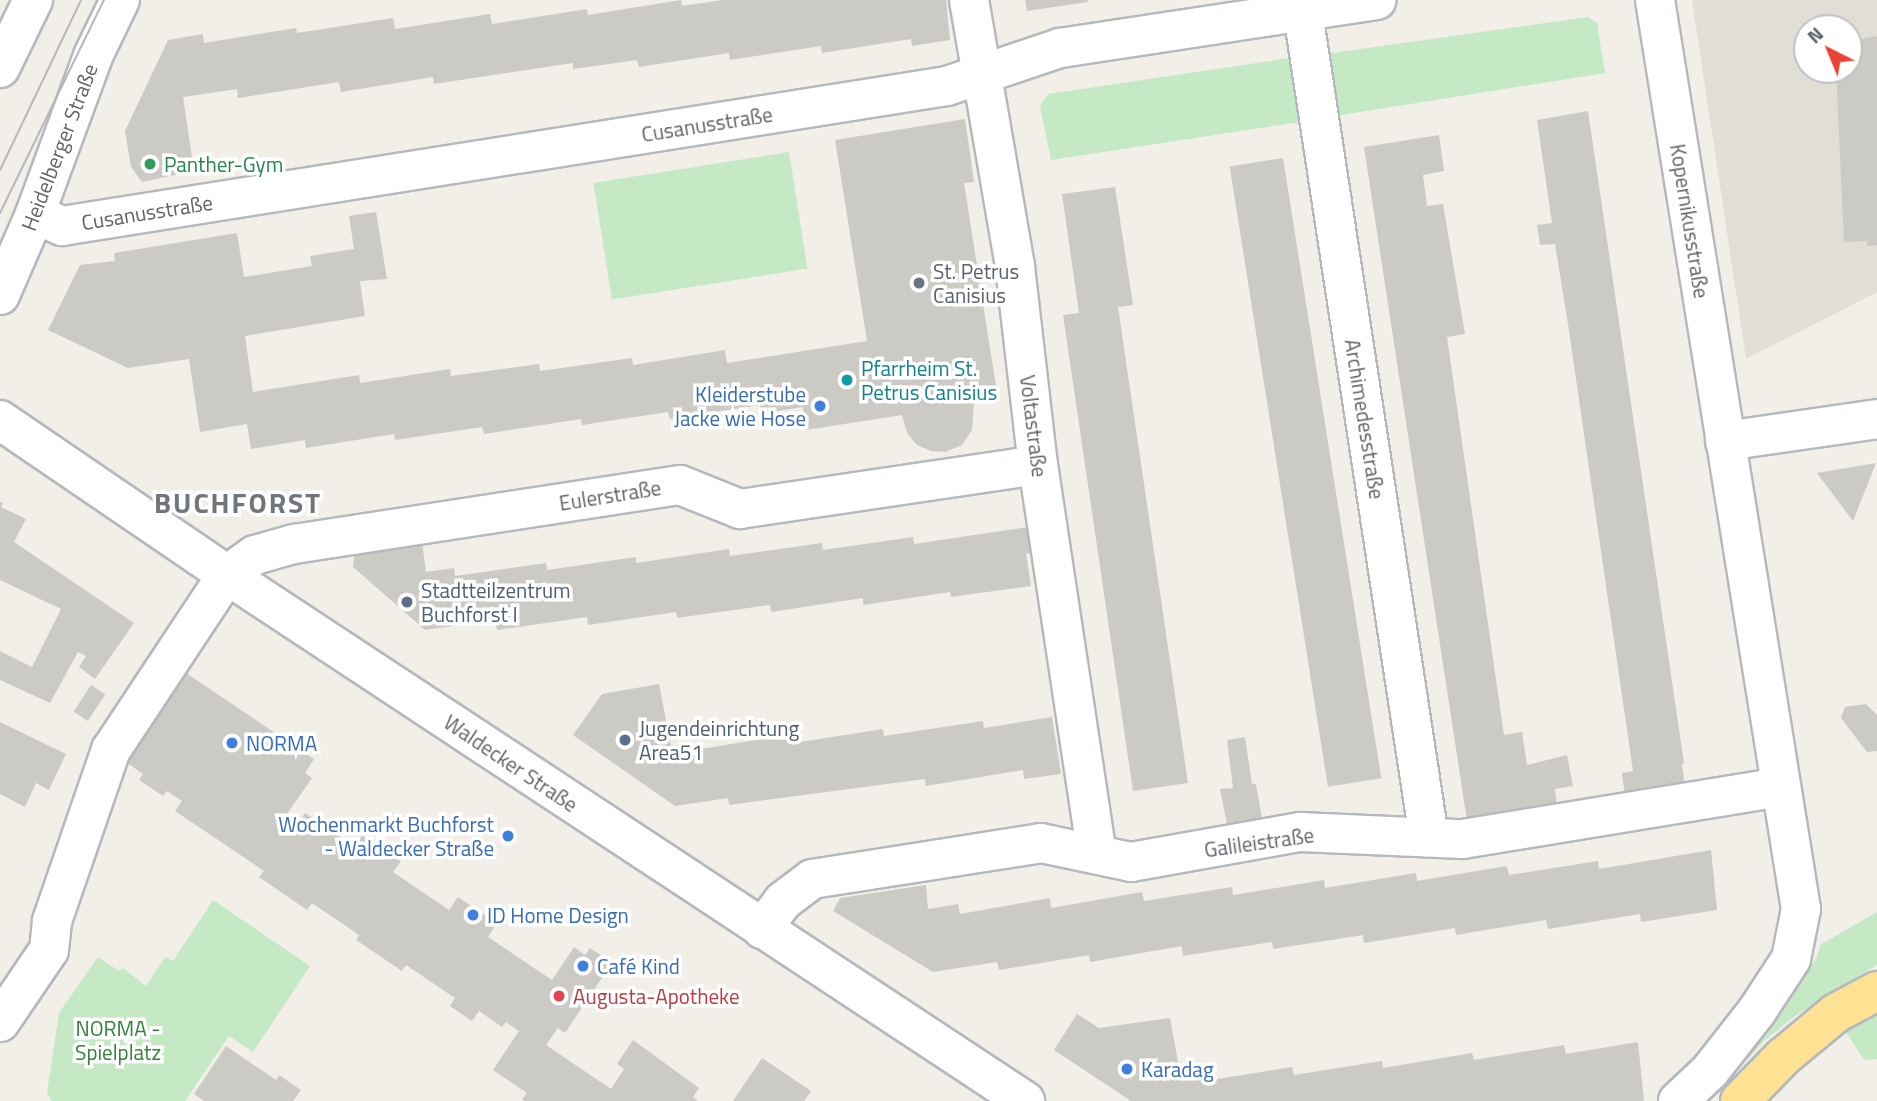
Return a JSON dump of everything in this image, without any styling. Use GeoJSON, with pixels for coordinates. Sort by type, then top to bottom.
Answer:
{"type":"FeatureCollection","features":[{"type":"Feature","properties":{"kind":"highway"},"geometry":{"type":"LineString","coordinates":[[1740,1101],[1783,1057],[1836,1013],[1877,991]]}},
{"type":"Feature","properties":{"kind":"street"},"geometry":{"type":"LineString","coordinates":[[0,68],[33,0]]}},
{"type":"Feature","properties":{"kind":"street","name":"Heidelberger Straße"},"geometry":{"type":"LineString","coordinates":[[0,295],[35,214],[93,56],[120,0]]}},
{"type":"Feature","properties":{"kind":"street","name":"Voltastraße"},"geometry":{"type":"LineString","coordinates":[[969,0],[1015,267],[1038,465],[1097,853]]}},
{"type":"Feature","properties":{"kind":"street","name":"Cusanusstraße"},"geometry":{"type":"LineString","coordinates":[[35,214],[62,226],[933,88],[1060,48],[1302,6],[1376,0]]}},
{"type":"Feature","properties":{"kind":"street","name":"Kopernikusstraße"},"geometry":{"type":"LineString","coordinates":[[1654,0],[1779,787],[1801,909],[1791,959],[1757,1011],[1710,1071],[1678,1101]]}},
{"type":"Feature","properties":{"kind":"street","name":"Archimedesstraße"},"geometry":{"type":"LineString","coordinates":[[1302,6],[1429,838]]}},
{"type":"Feature","properties":{"kind":"street"},"geometry":{"type":"LineString","coordinates":[[1725,441],[1877,419]]}},
{"type":"Feature","properties":{"kind":"street","name":"Waldecker Straße"},"geometry":{"type":"LineString","coordinates":[[0,420],[228,575],[1025,1101]]}},
{"type":"Feature","properties":{"kind":"street","name":"Eulerstraße"},"geometry":{"type":"LineString","coordinates":[[228,575],[255,555],[294,544],[680,485],[740,509],[1038,465]]}},
{"type":"Feature","properties":{"kind":"street"},"geometry":{"type":"LineString","coordinates":[[0,1022],[49,950],[52,921],[110,750],[228,575]]}},
{"type":"Feature","properties":{"kind":"street","name":"Galileistraße"},"geometry":{"type":"LineString","coordinates":[[762,929],[783,901],[812,878],[1041,843],[1130,862],[1300,832],[1463,839],[1779,787]]}},
{"type":"Feature","properties":{"kind":"shaded area"},"geometry":{"type":"Polygon","coordinates":[[[1692,0],[1877,0],[1877,292],[1746,359],[1692,0]]]}},
{"type":"Feature","properties":{"kind":"green space"},"geometry":{"type":"Polygon","coordinates":[[[1588,17],[1597,23],[1605,73],[1335,116],[1328,56],[1332,53],[1588,17]]]}},
{"type":"Feature","properties":{"kind":"green space"},"geometry":{"type":"Polygon","coordinates":[[[1290,58],[1297,64],[1306,121],[1051,160],[1040,106],[1048,94],[1290,58]]]}},
{"type":"Feature","properties":{"kind":"green space"},"geometry":{"type":"Polygon","coordinates":[[[789,152],[807,269],[612,300],[593,183],[789,152]]]}},
{"type":"Feature","properties":{"kind":"green space","name":"NORMA - Spielplatz"},"geometry":{"type":"Polygon","coordinates":[[[213,900],[310,966],[253,1052],[229,1036],[185,1101],[52,1101],[47,1092],[59,1013],[98,957],[119,971],[123,968],[146,986],[165,957],[173,961],[213,900]]]}},
{"type":"Feature","properties":{"kind":"green space"},"geometry":{"type":"Polygon","coordinates":[[[1877,912],[1877,965],[1795,1016],[1763,1042],[1710,1101],[1700,1101],[1794,989],[1817,957],[1820,945],[1877,912]]]}},
{"type":"Feature","properties":{"kind":"green space"},"geometry":{"type":"Polygon","coordinates":[[[1877,1012],[1877,1059],[1864,1060],[1845,1030],[1877,1012]]]}},
{"type":"Feature","properties":{"kind":"building"},"geometry":{"type":"Polygon","coordinates":[[[681,0],[682,6],[723,0],[946,0],[950,40],[912,46],[911,39],[822,53],[821,46],[730,60],[729,53],[639,67],[637,60],[573,69],[573,63],[434,84],[433,77],[341,92],[339,82],[238,98],[237,89],[183,97],[194,171],[142,182],[131,167],[125,131],[168,40],[203,34],[204,43],[296,28],[297,33],[393,18],[395,29],[490,14],[492,24],[587,9],[588,15],[681,0]]]}},
{"type":"Feature","properties":{"kind":"building"},"geometry":{"type":"Polygon","coordinates":[[[1025,0],[1088,0],[1088,2],[1027,11],[1025,0]]]}},
{"type":"Feature","properties":{"kind":"building"},"geometry":{"type":"Polygon","coordinates":[[[1877,36],[1877,245],[1867,246],[1867,241],[1844,242],[1837,84],[1863,84],[1863,38],[1877,36]]]}},
{"type":"Feature","properties":{"kind":"building"},"geometry":{"type":"Polygon","coordinates":[[[1588,111],[1684,763],[1685,788],[1625,797],[1622,773],[1633,771],[1568,324],[1555,244],[1540,245],[1537,225],[1552,223],[1537,120],[1588,111]]]}},
{"type":"Feature","properties":{"kind":"building"},"geometry":{"type":"Polygon","coordinates":[[[965,119],[974,182],[964,183],[998,399],[974,403],[972,430],[962,445],[945,452],[931,451],[917,445],[907,433],[902,415],[806,430],[803,407],[761,414],[760,405],[670,419],[668,412],[582,425],[581,419],[484,434],[482,427],[395,440],[394,434],[306,448],[305,440],[251,449],[247,424],[200,432],[189,359],[128,368],[48,330],[80,265],[115,261],[114,253],[237,233],[244,277],[312,266],[310,256],[354,249],[349,216],[376,212],[387,279],[360,281],[365,316],[245,336],[253,392],[359,375],[360,383],[450,369],[451,376],[539,364],[540,371],[632,358],[633,365],[725,350],[727,363],[867,341],[835,140],[965,119]]]}},
{"type":"Feature","properties":{"kind":"building"},"geometry":{"type":"Polygon","coordinates":[[[1439,135],[1444,171],[1423,175],[1427,206],[1443,204],[1465,334],[1447,337],[1504,735],[1522,732],[1527,765],[1567,755],[1573,786],[1555,789],[1557,807],[1467,821],[1364,147],[1439,135]]]}},
{"type":"Feature","properties":{"kind":"building"},"geometry":{"type":"Polygon","coordinates":[[[1283,158],[1381,778],[1328,787],[1230,166],[1283,158]]]}},
{"type":"Feature","properties":{"kind":"building"},"geometry":{"type":"Polygon","coordinates":[[[1115,187],[1133,305],[1118,307],[1188,783],[1133,791],[1063,315],[1079,313],[1062,194],[1115,187]]]}},
{"type":"Feature","properties":{"kind":"building"},"geometry":{"type":"Polygon","coordinates":[[[1876,463],[1853,521],[1817,473],[1876,463]]]}},
{"type":"Feature","properties":{"kind":"building"},"geometry":{"type":"Polygon","coordinates":[[[0,502],[3,503],[1,507],[26,519],[14,542],[134,623],[95,679],[79,667],[86,656],[78,652],[50,703],[0,680],[0,651],[32,667],[61,609],[0,580],[0,502]]]}},
{"type":"Feature","properties":{"kind":"building"},"geometry":{"type":"Polygon","coordinates":[[[1028,527],[1031,553],[1026,554],[1031,586],[951,597],[950,592],[863,605],[863,598],[771,612],[770,605],[677,618],[676,612],[588,625],[587,617],[497,630],[495,620],[425,630],[353,567],[355,551],[422,541],[426,572],[454,568],[455,576],[546,563],[547,570],[636,557],[636,563],[729,549],[730,556],[822,543],[823,550],[913,537],[914,544],[1028,527]]]}},
{"type":"Feature","properties":{"kind":"building"},"geometry":{"type":"Polygon","coordinates":[[[183,671],[314,759],[305,773],[312,778],[287,814],[299,822],[305,813],[355,847],[362,835],[401,861],[393,872],[449,910],[458,897],[497,923],[488,937],[552,980],[574,947],[585,955],[590,948],[612,963],[565,1033],[558,1028],[546,1045],[611,1089],[624,1069],[617,1064],[633,1040],[699,1088],[693,1097],[698,1101],[525,1101],[522,1099],[527,1093],[493,1070],[519,1031],[506,1022],[502,1027],[479,1011],[472,1021],[450,1006],[455,998],[406,965],[402,971],[356,940],[359,935],[312,903],[307,910],[259,877],[264,871],[175,811],[182,801],[167,791],[163,796],[139,780],[143,774],[123,760],[183,671]]]}},
{"type":"Feature","properties":{"kind":"building"},"geometry":{"type":"Polygon","coordinates":[[[659,684],[671,746],[687,743],[688,751],[787,735],[788,744],[883,729],[884,736],[983,721],[984,728],[1052,717],[1061,774],[1024,779],[1023,770],[926,786],[925,779],[729,805],[728,798],[675,806],[573,735],[602,694],[659,684]]]}},
{"type":"Feature","properties":{"kind":"building"},"geometry":{"type":"Polygon","coordinates":[[[91,685],[105,694],[88,721],[74,712],[91,685]]]}},
{"type":"Feature","properties":{"kind":"building"},"geometry":{"type":"Polygon","coordinates":[[[1866,704],[1877,715],[1877,751],[1867,752],[1841,718],[1845,707],[1866,704]]]}},
{"type":"Feature","properties":{"kind":"building"},"geometry":{"type":"Polygon","coordinates":[[[0,722],[66,754],[49,790],[36,783],[25,807],[0,794],[0,722]]]}},
{"type":"Feature","properties":{"kind":"building"},"geometry":{"type":"Polygon","coordinates":[[[1245,737],[1252,784],[1256,784],[1263,824],[1228,829],[1220,789],[1233,788],[1227,740],[1245,737]]]}},
{"type":"Feature","properties":{"kind":"building"},"geometry":{"type":"Polygon","coordinates":[[[1711,850],[1717,910],[1641,922],[1640,914],[1548,929],[1546,920],[1456,935],[1455,928],[1364,943],[1363,935],[1273,949],[1272,942],[1183,956],[1182,946],[1090,962],[1089,955],[999,970],[997,962],[933,972],[833,911],[840,898],[926,885],[928,909],[958,904],[960,914],[1050,898],[1051,908],[1142,892],[1144,901],[1232,887],[1233,895],[1324,880],[1325,888],[1416,873],[1417,881],[1507,866],[1509,875],[1598,861],[1599,869],[1711,850]]]}},
{"type":"Feature","properties":{"kind":"building"},"geometry":{"type":"Polygon","coordinates":[[[1077,1014],[1099,1028],[1170,1018],[1181,1078],[1203,1074],[1204,1081],[1292,1067],[1294,1075],[1382,1061],[1383,1068],[1472,1053],[1474,1060],[1564,1045],[1566,1054],[1638,1042],[1644,1101],[1131,1101],[1054,1050],[1077,1014]]]}},
{"type":"Feature","properties":{"kind":"building"},"geometry":{"type":"Polygon","coordinates":[[[226,1046],[276,1080],[279,1075],[301,1090],[293,1101],[204,1101],[194,1094],[226,1046]]]}},
{"type":"Feature","properties":{"kind":"building"},"geometry":{"type":"Polygon","coordinates":[[[762,1058],[811,1091],[804,1101],[733,1101],[762,1058]]]}},
{"type":"Feature","properties":{"kind":"tram line"},"geometry":{"type":"LineString","coordinates":[[0,170],[81,0]]}},
{"type":"Feature","properties":{"kind":"tram line"},"geometry":{"type":"LineString","coordinates":[[0,213],[104,0]]}},
{"type":"Feature","properties":{"kind":"place","name":"Panther-Gym"},"geometry":{"type":"Point","coordinates":[150,164]}},
{"type":"Feature","properties":{"kind":"place","name":"St. Petrus Canisius"},"geometry":{"type":"Point","coordinates":[919,283]}},
{"type":"Feature","properties":{"kind":"place","name":"Pfarrheim St. Petrus Canisius"},"geometry":{"type":"Point","coordinates":[847,380]}},
{"type":"Feature","properties":{"kind":"place","name":"Kleiderstube Jacke wie Hose"},"geometry":{"type":"Point","coordinates":[820,406]}},
{"type":"Feature","properties":{"kind":"place","name":"Stadtteilzentrum Buchforst I"},"geometry":{"type":"Point","coordinates":[407,602]}},
{"type":"Feature","properties":{"kind":"place","name":"Jugendeinrichtung Area51"},"geometry":{"type":"Point","coordinates":[625,740]}},
{"type":"Feature","properties":{"kind":"place","name":"NORMA"},"geometry":{"type":"Point","coordinates":[232,743]}},
{"type":"Feature","properties":{"kind":"place","name":"Wochenmarkt Buchforst - Waldecker Straße"},"geometry":{"type":"Point","coordinates":[508,836]}},
{"type":"Feature","properties":{"kind":"place","name":"ID Home Design"},"geometry":{"type":"Point","coordinates":[473,915]}},
{"type":"Feature","properties":{"kind":"place","name":"Café Kind"},"geometry":{"type":"Point","coordinates":[583,966]}},
{"type":"Feature","properties":{"kind":"place","name":"Augusta-Apotheke"},"geometry":{"type":"Point","coordinates":[559,996]}},
{"type":"Feature","properties":{"kind":"place","name":"Karadag"},"geometry":{"type":"Point","coordinates":[1127,1069]}},
{"type":"Feature","properties":{"kind":"district","name":"BUCHFORST"},"geometry":{"type":"Point","coordinates":[238,503]}}]}
